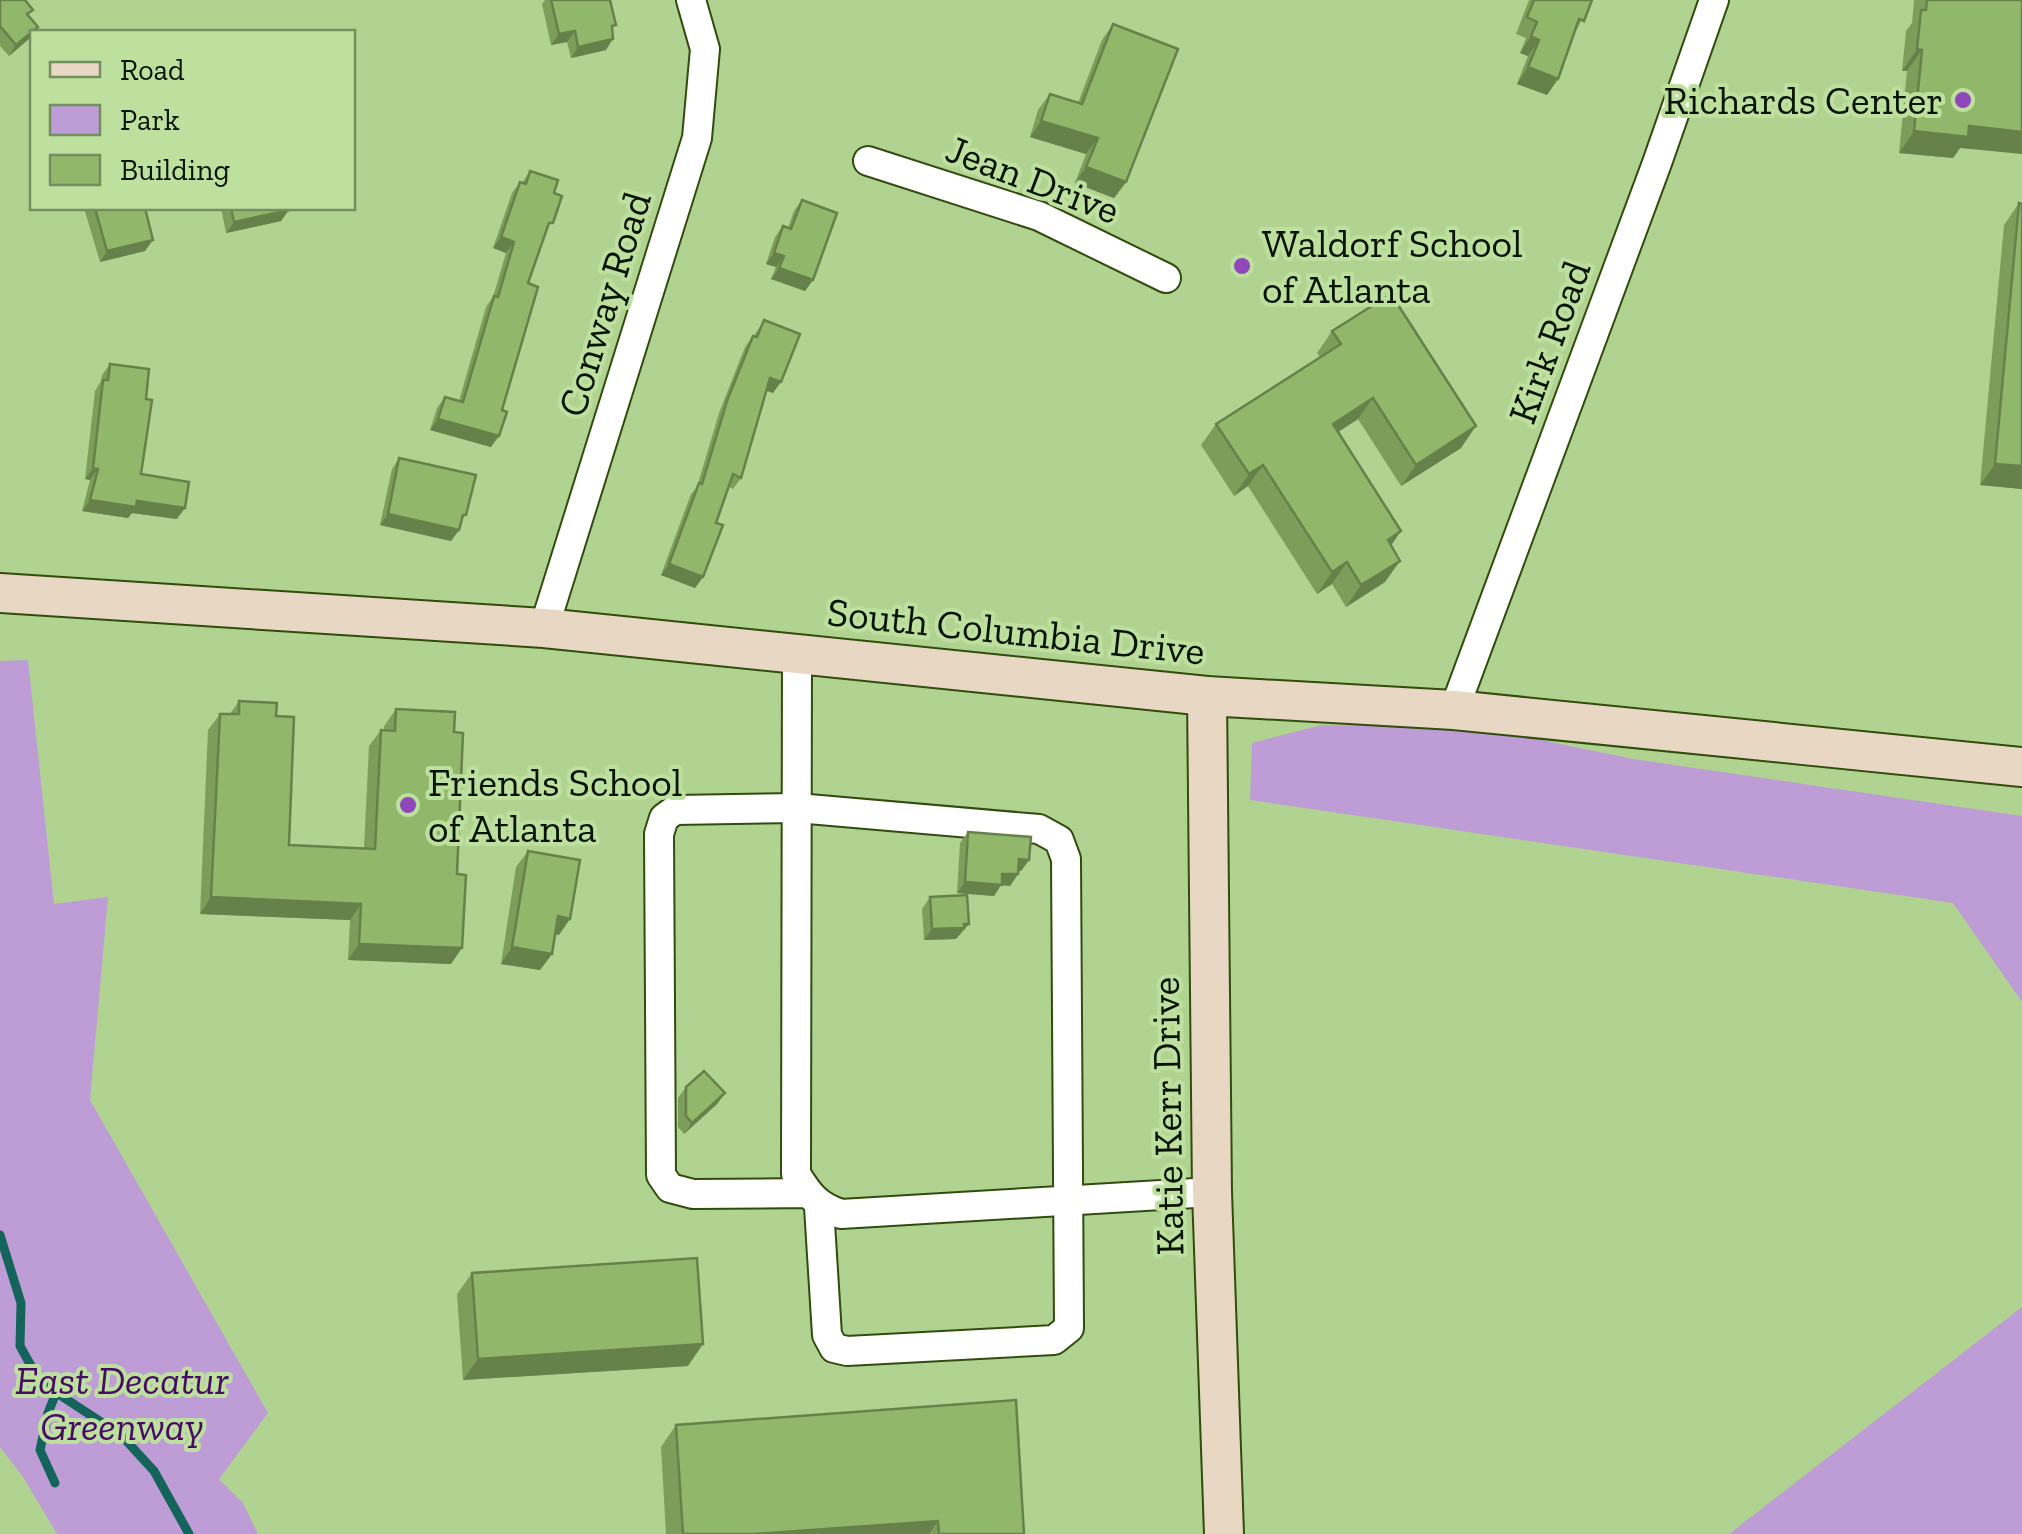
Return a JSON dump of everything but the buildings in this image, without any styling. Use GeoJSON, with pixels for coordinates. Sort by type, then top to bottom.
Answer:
{"type":"FeatureCollection","features":[{"type":"Feature","properties":{"kind":"main road","name":"South Columbia Drive"},"geometry":{"type":"LineString","coordinates":[[0,593],[544,628],[1207,696],[1454,710],[2022,768]]}},
{"type":"Feature","properties":{"kind":"main road","name":"Katie Kerr Drive"},"geometry":{"type":"LineString","coordinates":[[1207,696],[1212,1192],[1224,1534]]}},
{"type":"Feature","properties":{"kind":"street","name":"Conway Road"},"geometry":{"type":"LineString","coordinates":[[544,628],[698,138],[705,49],[691,0]]}},
{"type":"Feature","properties":{"kind":"street","name":"Kirk Road"},"geometry":{"type":"LineString","coordinates":[[1454,710],[1651,181],[1714,0]]}},
{"type":"Feature","properties":{"kind":"street","name":"Jean Drive"},"geometry":{"type":"LineString","coordinates":[[868,161],[1039,216],[1166,278]]}},
{"type":"Feature","properties":{"kind":"street"},"geometry":{"type":"LineString","coordinates":[[796,654],[796,808],[796,1174],[814,1200],[826,1335],[834,1348],[847,1351],[1054,1340],[1068,1328],[1068,1202],[1066,859],[1059,840],[1039,829],[796,808],[675,810],[664,818],[659,834],[661,1174],[670,1188],[693,1194],[814,1200],[842,1214],[1068,1202],[1212,1192]]}},
{"type":"Feature","properties":{"kind":"green space","name":"East Decatur Greenway"},"geometry":{"type":"Polygon","coordinates":[[[28,660],[54,904],[108,897],[90,1100],[268,1413],[219,1479],[243,1503],[258,1534],[57,1534],[0,1447],[0,661],[28,660]]]}},
{"type":"Feature","properties":{"kind":"green space"},"geometry":{"type":"Polygon","coordinates":[[[1322,725],[1478,727],[1633,759],[2022,816],[2022,1002],[1953,903],[1250,800],[1252,743],[1322,725]]]}},
{"type":"Feature","properties":{"kind":"green space"},"geometry":{"type":"Polygon","coordinates":[[[2022,1307],[2022,1534],[1729,1534],[2022,1307]]]}},
{"type":"Feature","properties":{"kind":"waterway"},"geometry":{"type":"LineString","coordinates":[[0,1235],[21,1303],[20,1346],[40,1382],[121,1435],[154,1471],[189,1534]]}},
{"type":"Feature","properties":{"kind":"waterway"},"geometry":{"type":"LineString","coordinates":[[55,1483],[40,1450],[56,1393]]}},
{"type":"Feature","properties":{"kind":"place","name":"Richards Center"},"geometry":{"type":"Point","coordinates":[1963,100]}},
{"type":"Feature","properties":{"kind":"place","name":"Waldorf School of Atlanta"},"geometry":{"type":"Point","coordinates":[1242,266]}},
{"type":"Feature","properties":{"kind":"place","name":"Friends School of Atlanta"},"geometry":{"type":"Point","coordinates":[408,805]}}]}
